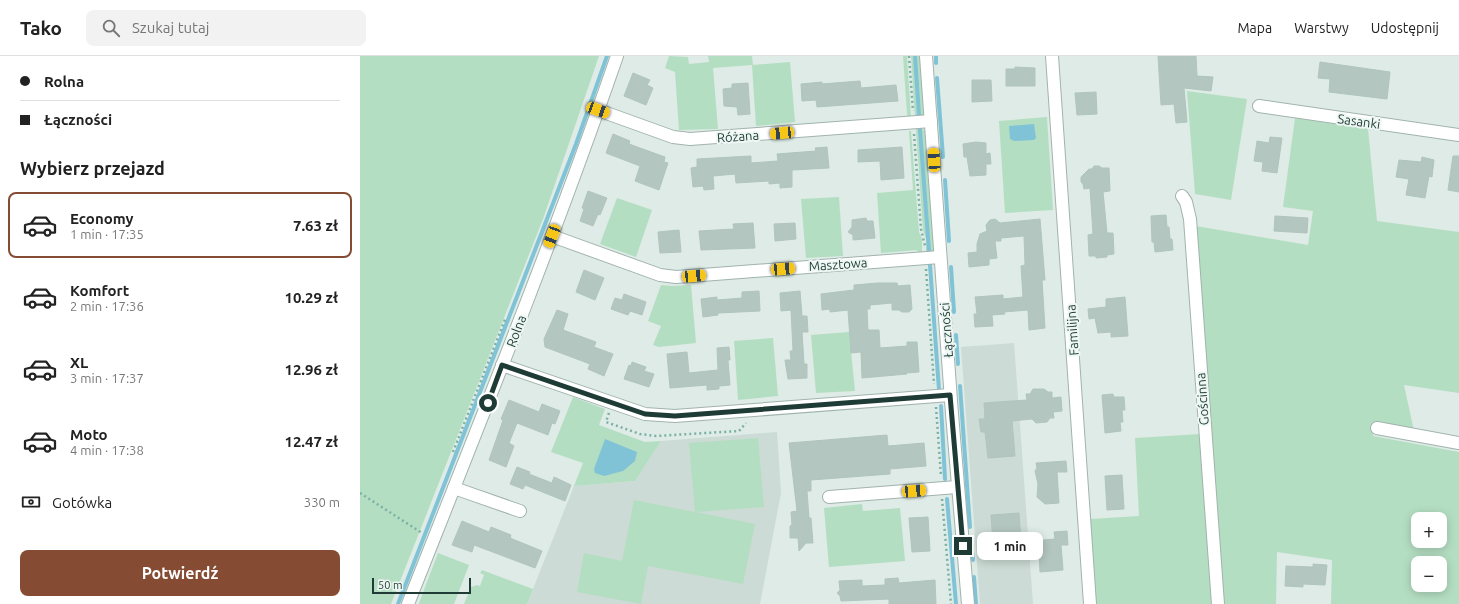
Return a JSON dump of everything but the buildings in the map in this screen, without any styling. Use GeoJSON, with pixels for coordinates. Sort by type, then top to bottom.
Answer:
{"type":"FeatureCollection","features":[{"type":"Feature","properties":{"kind":"street","name":"Rolna"},"geometry":{"type":"LineString","coordinates":[[408,604],[578,170],[617,56]]}},
{"type":"Feature","properties":{"kind":"street","name":"Łączności"},"geometry":{"type":"LineString","coordinates":[[926,56],[950,395],[968,604]]}},
{"type":"Feature","properties":{"kind":"street","name":"Familijna"},"geometry":{"type":"LineString","coordinates":[[1052,56],[1090,604]]}},
{"type":"Feature","properties":{"kind":"street","name":"Sasanki"},"geometry":{"type":"LineString","coordinates":[[1259,106],[1459,136]]}},
{"type":"Feature","properties":{"kind":"street","name":"Różana"},"geometry":{"type":"LineString","coordinates":[[598,110],[673,137],[690,139],[931,121]]}},
{"type":"Feature","properties":{"kind":"street","name":"Gościnna"},"geometry":{"type":"LineString","coordinates":[[1182,196],[1186,202],[1190,220],[1218,604]]}},
{"type":"Feature","properties":{"kind":"street","name":"Masztowa"},"geometry":{"type":"LineString","coordinates":[[552,236],[660,275],[676,277],[940,257]]}},
{"type":"Feature","properties":{"kind":"street"},"geometry":{"type":"LineString","coordinates":[[502,365],[645,414],[658,416],[675,416],[950,395]]}},
{"type":"Feature","properties":{"kind":"street"},"geometry":{"type":"LineString","coordinates":[[1377,428],[1459,443]]}},
{"type":"Feature","properties":{"kind":"street"},"geometry":{"type":"LineString","coordinates":[[829,497],[942,489],[958,486]]}},
{"type":"Feature","properties":{"kind":"street"},"geometry":{"type":"LineString","coordinates":[[454,488],[520,511]]}},
{"type":"Feature","properties":{"kind":"path"},"geometry":{"type":"LineString","coordinates":[[909,56],[921,229],[924,241],[951,604]]}},
{"type":"Feature","properties":{"kind":"path"},"geometry":{"type":"LineString","coordinates":[[450,459],[507,314]]}},
{"type":"Feature","properties":{"kind":"path"},"geometry":{"type":"LineString","coordinates":[[360,493],[422,533]]}},
{"type":"Feature","properties":{"kind":"path"},"geometry":{"type":"LineString","coordinates":[[420,540],[425,527]]}},
{"type":"Feature","properties":{"kind":"shaded area"},"geometry":{"type":"Polygon","coordinates":[[[1014,343],[1033,604],[980,604],[961,347],[1014,343]]]}},
{"type":"Feature","properties":{"kind":"shaded area"},"geometry":{"type":"Polygon","coordinates":[[[777,432],[781,493],[760,604],[527,604],[574,486],[635,481],[661,441],[777,432]]]}},
{"type":"Feature","properties":{"kind":"green space"},"geometry":{"type":"Polygon","coordinates":[[[360,56],[599,56],[543,219],[391,604],[360,604],[360,56]]]}},
{"type":"Feature","properties":{"kind":"green space"},"geometry":{"type":"Polygon","coordinates":[[[669,56],[688,57],[689,64],[709,62],[708,56],[752,56],[753,65],[790,62],[795,122],[756,126],[752,65],[713,68],[718,129],[679,130],[675,72],[665,68],[669,56]]]}},
{"type":"Feature","properties":{"kind":"green space"},"geometry":{"type":"Polygon","coordinates":[[[903,56],[907,56],[911,118],[908,118],[907,114],[903,56]]]}},
{"type":"Feature","properties":{"kind":"green space"},"geometry":{"type":"Polygon","coordinates":[[[911,56],[920,56],[924,116],[915,118],[911,56]]]}},
{"type":"Feature","properties":{"kind":"green space"},"geometry":{"type":"Polygon","coordinates":[[[1187,91],[1247,99],[1231,200],[1195,194],[1187,91]]]}},
{"type":"Feature","properties":{"kind":"green space"},"geometry":{"type":"Polygon","coordinates":[[[1047,117],[1053,210],[1005,213],[999,121],[1047,117]]]}},
{"type":"Feature","properties":{"kind":"green space"},"geometry":{"type":"Polygon","coordinates":[[[1295,118],[1368,129],[1377,221],[1459,232],[1459,393],[1404,385],[1414,431],[1373,429],[1373,436],[1459,452],[1459,604],[1331,604],[1332,560],[1277,552],[1276,604],[1223,604],[1196,226],[1308,245],[1313,211],[1283,207],[1295,118]]]}},
{"type":"Feature","properties":{"kind":"green space"},"geometry":{"type":"Polygon","coordinates":[[[921,128],[925,131],[934,250],[926,253],[916,129],[921,128]]]}},
{"type":"Feature","properties":{"kind":"green space"},"geometry":{"type":"Polygon","coordinates":[[[909,131],[911,131],[919,232],[922,239],[922,253],[918,253],[917,250],[881,253],[877,193],[913,190],[909,131]]]}},
{"type":"Feature","properties":{"kind":"green space"},"geometry":{"type":"Polygon","coordinates":[[[839,197],[843,256],[806,258],[801,199],[839,197]]]}},
{"type":"Feature","properties":{"kind":"green space"},"geometry":{"type":"Polygon","coordinates":[[[617,198],[652,210],[636,257],[600,244],[617,198]]]}},
{"type":"Feature","properties":{"kind":"green space"},"geometry":{"type":"Polygon","coordinates":[[[661,285],[691,285],[696,343],[659,347],[653,345],[661,326],[648,321],[661,285]]]}},
{"type":"Feature","properties":{"kind":"green space"},"geometry":{"type":"Polygon","coordinates":[[[849,332],[855,391],[816,393],[811,335],[849,332]]]}},
{"type":"Feature","properties":{"kind":"green space"},"geometry":{"type":"Polygon","coordinates":[[[773,338],[778,396],[738,400],[734,341],[773,338]]]}},
{"type":"Feature","properties":{"kind":"green space"},"geometry":{"type":"Polygon","coordinates":[[[573,397],[605,409],[599,425],[645,442],[661,441],[635,481],[574,486],[583,463],[551,452],[573,397]]]}},
{"type":"Feature","properties":{"kind":"green space"},"geometry":{"type":"Polygon","coordinates":[[[1200,434],[1212,604],[1096,604],[1090,519],[1139,516],[1135,438],[1200,434]]]}},
{"type":"Feature","properties":{"kind":"green space"},"geometry":{"type":"Polygon","coordinates":[[[758,438],[764,507],[696,512],[755,524],[743,584],[648,566],[641,604],[577,592],[584,553],[622,561],[634,500],[695,512],[689,443],[758,438]]]}},
{"type":"Feature","properties":{"kind":"green space"},"geometry":{"type":"Polygon","coordinates":[[[862,504],[863,511],[900,508],[905,561],[829,567],[824,508],[862,504]]]}},
{"type":"Feature","properties":{"kind":"green space"},"geometry":{"type":"Polygon","coordinates":[[[438,553],[469,565],[454,604],[419,604],[419,603],[438,553]]]}},
{"type":"Feature","properties":{"kind":"green space"},"geometry":{"type":"Polygon","coordinates":[[[482,570],[533,589],[527,604],[464,604],[471,587],[477,585],[480,586],[484,575],[480,573],[482,570]]]}},
{"type":"Feature","properties":{"kind":"water"},"geometry":{"type":"Polygon","coordinates":[[[1034,124],[1036,138],[1034,140],[1014,141],[1010,139],[1009,126],[1034,124]]]}},
{"type":"Feature","properties":{"kind":"water"},"geometry":{"type":"Polygon","coordinates":[[[605,439],[637,452],[635,461],[623,471],[604,476],[595,473],[594,469],[605,439]]]}},
{"type":"Feature","properties":{"kind":"waterway"},"geometry":{"type":"LineString","coordinates":[[398,604],[576,144],[607,56]]}},
{"type":"Feature","properties":{"kind":"waterway"},"geometry":{"type":"LineString","coordinates":[[915,56],[919,115]]}},
{"type":"Feature","properties":{"kind":"waterway"},"geometry":{"type":"LineString","coordinates":[[936,56],[936,63]]}},
{"type":"Feature","properties":{"kind":"waterway"},"geometry":{"type":"LineString","coordinates":[[937,78],[943,157]]}},
{"type":"Feature","properties":{"kind":"waterway"},"geometry":{"type":"LineString","coordinates":[[920,130],[929,251]]}},
{"type":"Feature","properties":{"kind":"waterway"},"geometry":{"type":"LineString","coordinates":[[945,180],[949,241]]}},
{"type":"Feature","properties":{"kind":"waterway"},"geometry":{"type":"LineString","coordinates":[[930,265],[939,390]]}},
{"type":"Feature","properties":{"kind":"waterway"},"geometry":{"type":"LineString","coordinates":[[951,267],[954,312]]}},
{"type":"Feature","properties":{"kind":"waterway"},"geometry":{"type":"LineString","coordinates":[[956,335],[958,364]]}},
{"type":"Feature","properties":{"kind":"waterway"},"geometry":{"type":"LineString","coordinates":[[960,386],[970,527]]}},
{"type":"Feature","properties":{"kind":"waterway"},"geometry":{"type":"LineString","coordinates":[[941,406],[945,479]]}},
{"type":"Feature","properties":{"kind":"waterway"},"geometry":{"type":"LineString","coordinates":[[947,499],[956,604]]}},
{"type":"Feature","properties":{"kind":"waterway"},"geometry":{"type":"LineString","coordinates":[[971,544],[973,560]]}},
{"type":"Feature","properties":{"kind":"waterway"},"geometry":{"type":"LineString","coordinates":[[974,577],[976,604]]}},
{"type":"Feature","properties":{"kind":"route"},"geometry":{"type":"LineString","coordinates":[[488,403],[502,365],[645,414],[658,416],[675,416],[950,395],[963,546]]}}]}
